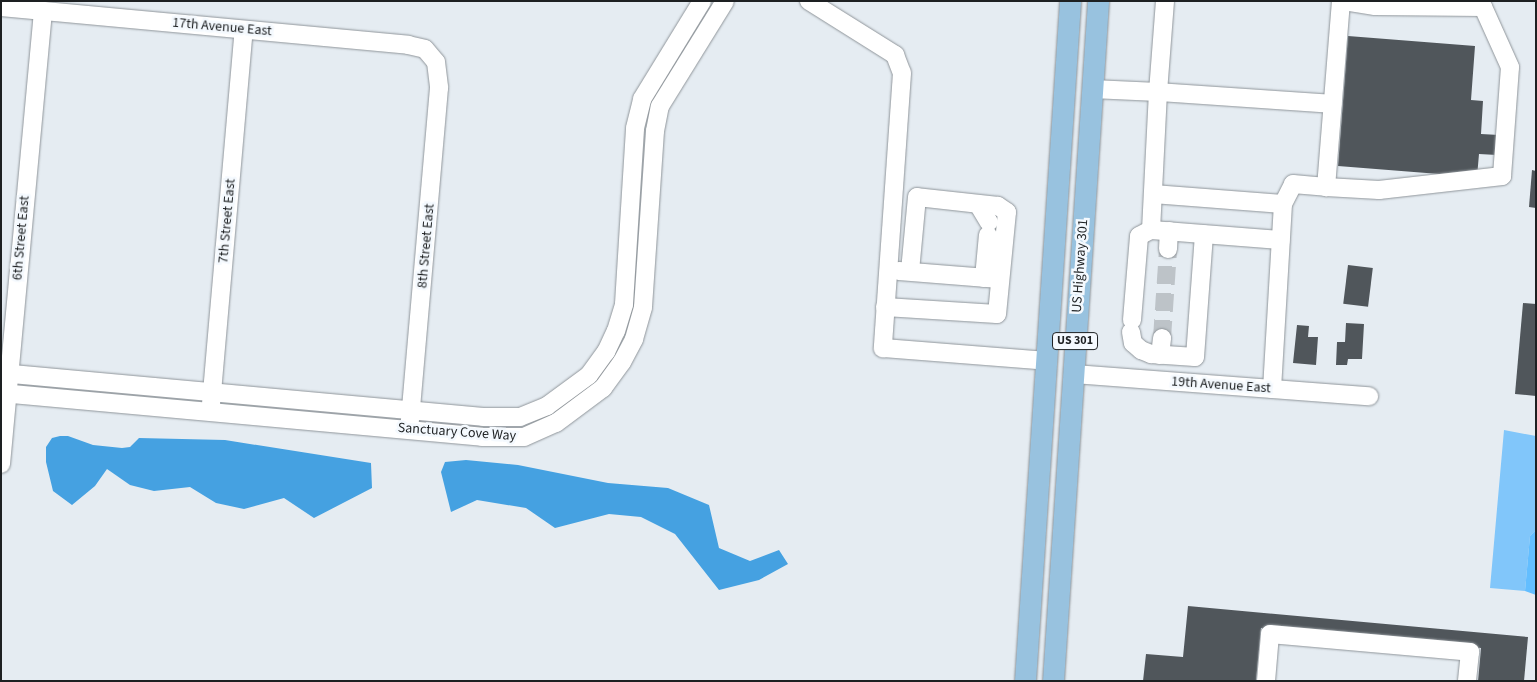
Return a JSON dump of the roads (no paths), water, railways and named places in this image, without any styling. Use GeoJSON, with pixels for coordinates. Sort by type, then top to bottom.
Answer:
{"type":"FeatureCollection","features":[{"type":"Feature","properties":{"kind":"main road","name":"US 301"},"geometry":{"type":"LineString","coordinates":[[1025,681],[1070,1]]}},
{"type":"Feature","properties":{"kind":"main road","name":"US Highway 301"},"geometry":{"type":"LineString","coordinates":[[1053,681],[1098,1]]}},
{"type":"Feature","properties":{"kind":"main road"},"geometry":{"type":"LineString","coordinates":[[1053,265],[1064,360],[1073,374]]}},
{"type":"Feature","properties":{"kind":"main road"},"geometry":{"type":"LineString","coordinates":[[1047,361],[1057,380],[1060,402],[1056,487],[1065,505]]}},
{"type":"Feature","properties":{"kind":"main road"},"geometry":{"type":"LineString","coordinates":[[1032,589],[1040,667],[1039,681]]}},
{"type":"Feature","properties":{"kind":"street","name":"Sanctuary Cove Way"},"geometry":{"type":"LineString","coordinates":[[5,373],[483,417],[520,417],[547,406],[589,375],[606,352],[616,332],[624,304],[635,128],[642,99],[702,1]]}},
{"type":"Feature","properties":{"kind":"street","name":"Sanctuary Cove Way"},"geometry":{"type":"LineString","coordinates":[[4,393],[482,437],[524,437],[556,423],[603,388],[622,362],[634,339],[643,307],[655,131],[660,106],[725,1]]}},
{"type":"Feature","properties":{"kind":"street"},"geometry":{"type":"LineString","coordinates":[[809,1],[885,48],[895,55],[900,63],[902,73],[883,348],[1047,361]]}},
{"type":"Feature","properties":{"kind":"street"},"geometry":{"type":"LineString","coordinates":[[1150,230],[1165,1]]}},
{"type":"Feature","properties":{"kind":"street"},"geometry":{"type":"LineString","coordinates":[[1272,389],[1282,204],[1292,184],[1326,187],[1380,190],[1502,176],[1510,67],[1483,7],[1373,4],[1341,1],[1326,187]]}},
{"type":"Feature","properties":{"kind":"street","name":"17th Avenue East"},"geometry":{"type":"LineString","coordinates":[[1,7],[408,45],[425,49],[436,62]]}},
{"type":"Feature","properties":{"kind":"street","name":"6th Street East"},"geometry":{"type":"LineString","coordinates":[[1,464],[5,373],[43,11]]}},
{"type":"Feature","properties":{"kind":"street","name":"7th Street East"},"geometry":{"type":"LineString","coordinates":[[210,412],[244,30]]}},
{"type":"Feature","properties":{"kind":"street","name":"8th Street East"},"geometry":{"type":"LineString","coordinates":[[409,430],[439,88],[436,62]]}},
{"type":"Feature","properties":{"kind":"street"},"geometry":{"type":"LineString","coordinates":[[1092,89],[1333,104]]}},
{"type":"Feature","properties":{"kind":"street"},"geometry":{"type":"LineString","coordinates":[[1153,194],[1282,204]]}},
{"type":"Feature","properties":{"kind":"street"},"geometry":{"type":"LineString","coordinates":[[893,196],[998,206],[1006,212],[992,279]]}},
{"type":"Feature","properties":{"kind":"street"},"geometry":{"type":"LineString","coordinates":[[910,271],[917,197]]}},
{"type":"Feature","properties":{"kind":"street"},"geometry":{"type":"LineString","coordinates":[[885,307],[996,314],[988,228],[978,204]]}},
{"type":"Feature","properties":{"kind":"street"},"geometry":{"type":"LineString","coordinates":[[1195,357],[1161,346],[1141,350],[1133,342],[1131,326],[1139,236],[1150,230],[1280,240]]}},
{"type":"Feature","properties":{"kind":"street"},"geometry":{"type":"LineString","coordinates":[[1168,249],[1169,231]]}},
{"type":"Feature","properties":{"kind":"street"},"geometry":{"type":"LineString","coordinates":[[1193,383],[1204,234]]}},
{"type":"Feature","properties":{"kind":"street"},"geometry":{"type":"LineString","coordinates":[[888,270],[992,279]]}},
{"type":"Feature","properties":{"kind":"street","name":"19th Avenue East"},"geometry":{"type":"LineString","coordinates":[[1073,374],[1370,396]]}},
{"type":"Feature","properties":{"kind":"street"},"geometry":{"type":"LineString","coordinates":[[1266,681],[1270,634],[1470,652],[1467,681]]}},
{"type":"Feature","properties":{"kind":"tunnel"},"geometry":{"type":"LineString","coordinates":[[1162,338],[1168,249]]}}]}
